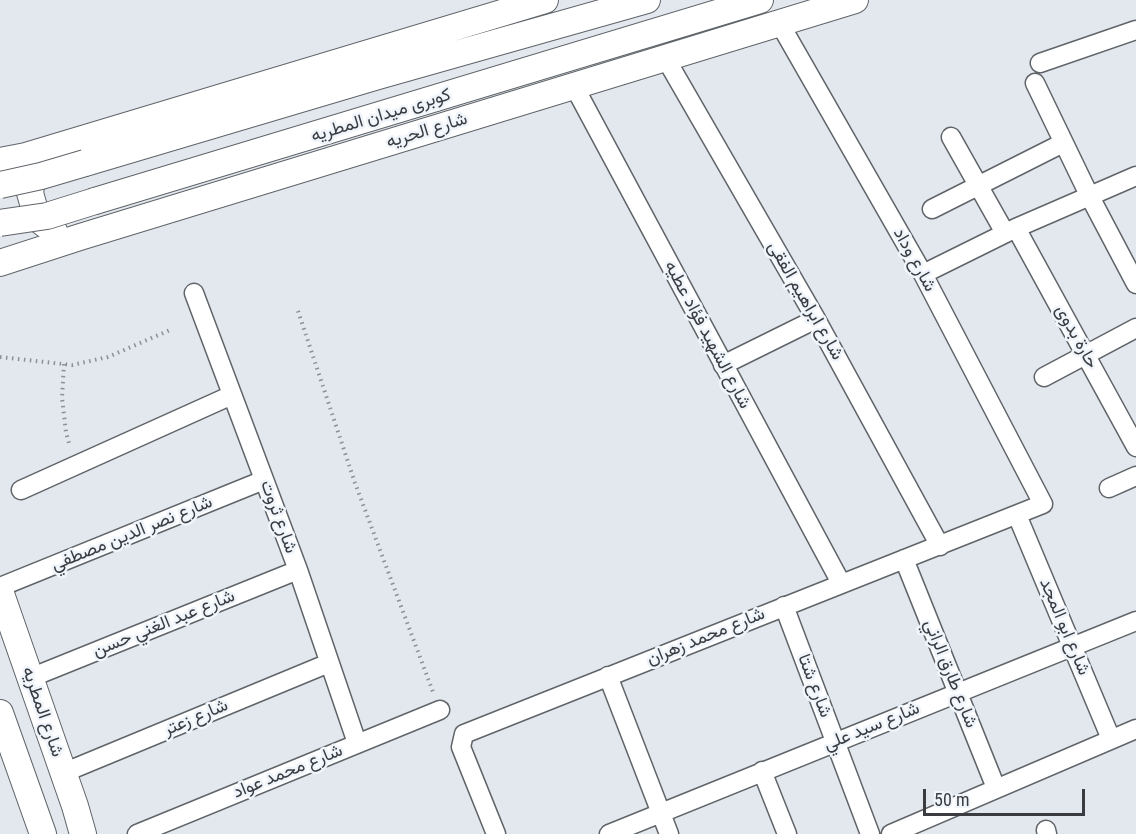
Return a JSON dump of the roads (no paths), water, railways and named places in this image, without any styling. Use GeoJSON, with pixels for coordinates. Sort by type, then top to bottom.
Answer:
{"type":"FeatureCollection","features":[{"type":"Feature","properties":{"kind":"main road"},"geometry":{"type":"LineString","coordinates":[[0,161],[56,148],[508,5],[545,0]]}},
{"type":"Feature","properties":{"kind":"main road"},"geometry":{"type":"LineString","coordinates":[[0,185],[41,176],[378,76],[646,0]]}},
{"type":"Feature","properties":{"kind":"main road","name":"كوبرى ميدان المطريه"},"geometry":{"type":"LineString","coordinates":[[0,223],[47,216],[760,0]]}},
{"type":"Feature","properties":{"kind":"main road","name":"شارع الحريه"},"geometry":{"type":"LineString","coordinates":[[0,263],[855,0]]}},
{"type":"Feature","properties":{"kind":"main road"},"geometry":{"type":"LineString","coordinates":[[56,148],[47,154],[33,171],[30,193],[32,204],[36,214],[50,229],[69,236],[80,237]]}},
{"type":"Feature","properties":{"kind":"main road","name":"شارع المطريه"},"geometry":{"type":"LineString","coordinates":[[0,589],[83,834]]}},
{"type":"Feature","properties":{"kind":"main road"},"geometry":{"type":"LineString","coordinates":[[0,713],[7,757],[43,834]]}},
{"type":"Feature","properties":{"kind":"street","name":"شارع وداد"},"geometry":{"type":"LineString","coordinates":[[780,24],[922,274],[1042,500]]}},
{"type":"Feature","properties":{"kind":"street"},"geometry":{"type":"LineString","coordinates":[[1040,63],[1136,30]]}},
{"type":"Feature","properties":{"kind":"street","name":"شارع ابراهيم الفقى"},"geometry":{"type":"LineString","coordinates":[[666,58],[816,319],[940,546]]}},
{"type":"Feature","properties":{"kind":"street"},"geometry":{"type":"LineString","coordinates":[[1035,83],[1089,195],[1136,284]]}},
{"type":"Feature","properties":{"kind":"street","name":"شارع الشهيد فؤاد عطيه"},"geometry":{"type":"LineString","coordinates":[[574,86],[841,583]]}},
{"type":"Feature","properties":{"kind":"street","name":"حارة بدوى"},"geometry":{"type":"LineString","coordinates":[[951,138],[979,186],[1011,231],[1086,355],[1136,447]]}},
{"type":"Feature","properties":{"kind":"street"},"geometry":{"type":"LineString","coordinates":[[932,209],[1064,143]]}},
{"type":"Feature","properties":{"kind":"street"},"geometry":{"type":"LineString","coordinates":[[922,274],[1089,195],[1136,176]]}},
{"type":"Feature","properties":{"kind":"street","name":"شارع ثروت"},"geometry":{"type":"LineString","coordinates":[[194,293],[298,570],[357,743]]}},
{"type":"Feature","properties":{"kind":"street"},"geometry":{"type":"LineString","coordinates":[[723,365],[816,319]]}},
{"type":"Feature","properties":{"kind":"street"},"geometry":{"type":"LineString","coordinates":[[1044,377],[1136,328]]}},
{"type":"Feature","properties":{"kind":"street"},"geometry":{"type":"LineString","coordinates":[[21,490],[232,395]]}},
{"type":"Feature","properties":{"kind":"street"},"geometry":{"type":"LineString","coordinates":[[1109,488],[1136,476]]}},
{"type":"Feature","properties":{"kind":"street","name":"شارع نصر الدين مصطفي"},"geometry":{"type":"LineString","coordinates":[[0,589],[264,480]]}},
{"type":"Feature","properties":{"kind":"street","name":"شارع محمد زهران"},"geometry":{"type":"LineString","coordinates":[[496,834],[461,747],[465,734],[841,583],[1042,506],[1042,500]]}},
{"type":"Feature","properties":{"kind":"street","name":"شارع ابو المجد"},"geometry":{"type":"LineString","coordinates":[[1017,515],[1111,739]]}},
{"type":"Feature","properties":{"kind":"street","name":"شارع طارق الراني"},"geometry":{"type":"LineString","coordinates":[[904,559],[996,788]]}},
{"type":"Feature","properties":{"kind":"street","name":"شارع عبد الغني حسن"},"geometry":{"type":"LineString","coordinates":[[30,678],[298,570]]}},
{"type":"Feature","properties":{"kind":"street","name":"شارع شتا"},"geometry":{"type":"LineString","coordinates":[[784,606],[870,834]]}},
{"type":"Feature","properties":{"kind":"street","name":"شارع سيد علي"},"geometry":{"type":"LineString","coordinates":[[609,834],[1136,621]]}},
{"type":"Feature","properties":{"kind":"street","name":"شارع زعتر"},"geometry":{"type":"LineString","coordinates":[[63,773],[329,663]]}},
{"type":"Feature","properties":{"kind":"street"},"geometry":{"type":"LineString","coordinates":[[608,676],[669,834]]}},
{"type":"Feature","properties":{"kind":"street","name":"شارع محمد عواد"},"geometry":{"type":"LineString","coordinates":[[137,834],[440,710]]}},
{"type":"Feature","properties":{"kind":"street"},"geometry":{"type":"LineString","coordinates":[[891,834],[1136,729]]}},
{"type":"Feature","properties":{"kind":"street"},"geometry":{"type":"LineString","coordinates":[[762,771],[787,834]]}}]}
